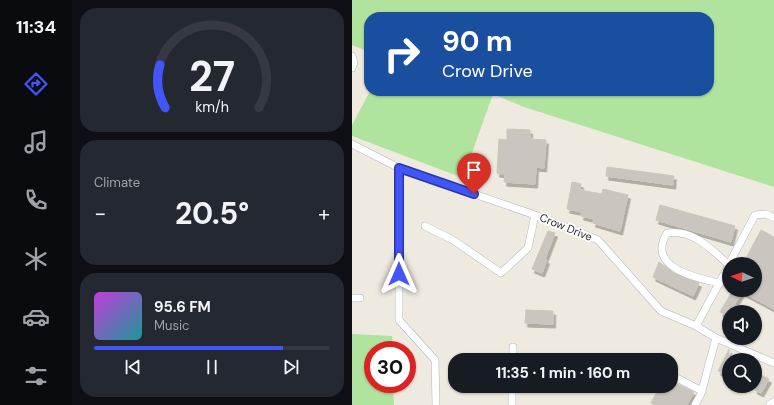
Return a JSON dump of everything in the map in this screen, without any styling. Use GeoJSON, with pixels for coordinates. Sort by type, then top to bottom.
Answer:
{"type":"FeatureCollection","features":[{"type":"Feature","properties":{"kind":"street"},"geometry":{"type":"LineString","coordinates":[[352,56],[354,63],[352,68]]}},
{"type":"Feature","properties":{"kind":"street","name":"Crow Drive"},"geometry":{"type":"LineString","coordinates":[[352,144],[399,168],[534,215],[598,240],[661,312],[696,326],[716,338],[774,363]]}},
{"type":"Feature","properties":{"kind":"street"},"geometry":{"type":"LineString","coordinates":[[399,168],[399,320],[435,360],[436,405]]}},
{"type":"Feature","properties":{"kind":"street"},"geometry":{"type":"LineString","coordinates":[[734,257],[755,215],[766,214],[774,218]]}},
{"type":"Feature","properties":{"kind":"street"},"geometry":{"type":"LineString","coordinates":[[424,226],[453,240],[502,273],[528,248],[534,215]]}},
{"type":"Feature","properties":{"kind":"street"},"geometry":{"type":"LineString","coordinates":[[696,326],[720,283],[729,265],[696,237],[682,232],[667,233],[662,241],[661,252],[668,264],[692,275],[720,283]]}},
{"type":"Feature","properties":{"kind":"street"},"geometry":{"type":"LineString","coordinates":[[352,298],[360,298]]}},
{"type":"Feature","properties":{"kind":"street"},"geometry":{"type":"LineString","coordinates":[[695,405],[702,391],[716,338]]}},
{"type":"Feature","properties":{"kind":"street"},"geometry":{"type":"LineString","coordinates":[[513,347],[513,353]]}},
{"type":"Feature","properties":{"kind":"street"},"geometry":{"type":"LineString","coordinates":[[678,379],[702,391]]}},
{"type":"Feature","properties":{"kind":"street"},"geometry":{"type":"LineString","coordinates":[[512,393],[512,405]]}},
{"type":"Feature","properties":{"kind":"green space"},"geometry":{"type":"Polygon","coordinates":[[[352,0],[774,0],[774,187],[524,107],[498,96],[714,96],[714,12],[364,12],[364,50],[352,45],[352,0]]]}},
{"type":"Feature","properties":{"kind":"green space"},"geometry":{"type":"Polygon","coordinates":[[[367,96],[492,96],[463,178],[352,136],[352,125],[367,96]]]}},
{"type":"Feature","properties":{"kind":"green space"},"geometry":{"type":"Polygon","coordinates":[[[352,334],[392,336],[392,341],[364,341],[364,393],[393,393],[394,405],[352,405],[352,334]]]}},
{"type":"Feature","properties":{"kind":"building"},"geometry":{"type":"Polygon","coordinates":[[[507,129],[530,130],[530,139],[546,140],[544,168],[536,167],[535,184],[504,182],[505,174],[497,173],[499,139],[507,140],[507,129]]]}},
{"type":"Feature","properties":{"kind":"building"},"geometry":{"type":"Polygon","coordinates":[[[607,167],[674,176],[673,185],[606,176],[607,167]]]}},
{"type":"Feature","properties":{"kind":"building"},"geometry":{"type":"Polygon","coordinates":[[[572,182],[581,184],[580,190],[602,194],[603,189],[628,195],[620,231],[593,223],[594,219],[581,216],[582,212],[567,209],[572,182]]]}},
{"type":"Feature","properties":{"kind":"building"},"geometry":{"type":"Polygon","coordinates":[[[660,205],[735,226],[731,242],[656,220],[660,205]]]}},
{"type":"Feature","properties":{"kind":"building"},"geometry":{"type":"Polygon","coordinates":[[[761,230],[774,237],[774,309],[751,297],[762,297],[762,257],[747,257],[761,230]]]}},
{"type":"Feature","properties":{"kind":"building"},"geometry":{"type":"Polygon","coordinates":[[[548,231],[555,233],[545,259],[547,260],[542,273],[532,269],[548,231]]]}},
{"type":"Feature","properties":{"kind":"building"},"geometry":{"type":"Polygon","coordinates":[[[659,262],[674,273],[699,283],[693,296],[653,277],[659,262]]]}},
{"type":"Feature","properties":{"kind":"building"},"geometry":{"type":"Polygon","coordinates":[[[729,297],[739,297],[734,305],[724,305],[729,297]]]}},
{"type":"Feature","properties":{"kind":"building"},"geometry":{"type":"Polygon","coordinates":[[[526,310],[553,311],[553,324],[525,323],[526,310]]]}},
{"type":"Feature","properties":{"kind":"building"},"geometry":{"type":"Polygon","coordinates":[[[722,363],[722,373],[718,371],[722,363]]]}},
{"type":"Feature","properties":{"kind":"building"},"geometry":{"type":"Polygon","coordinates":[[[762,376],[769,379],[762,391],[762,376]]]}},
{"type":"Feature","properties":{"kind":"building"},"geometry":{"type":"Polygon","coordinates":[[[678,384],[694,392],[687,405],[655,405],[651,403],[656,393],[678,393],[678,384]]]}},
{"type":"Feature","properties":{"kind":"route"},"geometry":{"type":"LineString","coordinates":[[399,274],[399,168],[474,194]]}}]}
